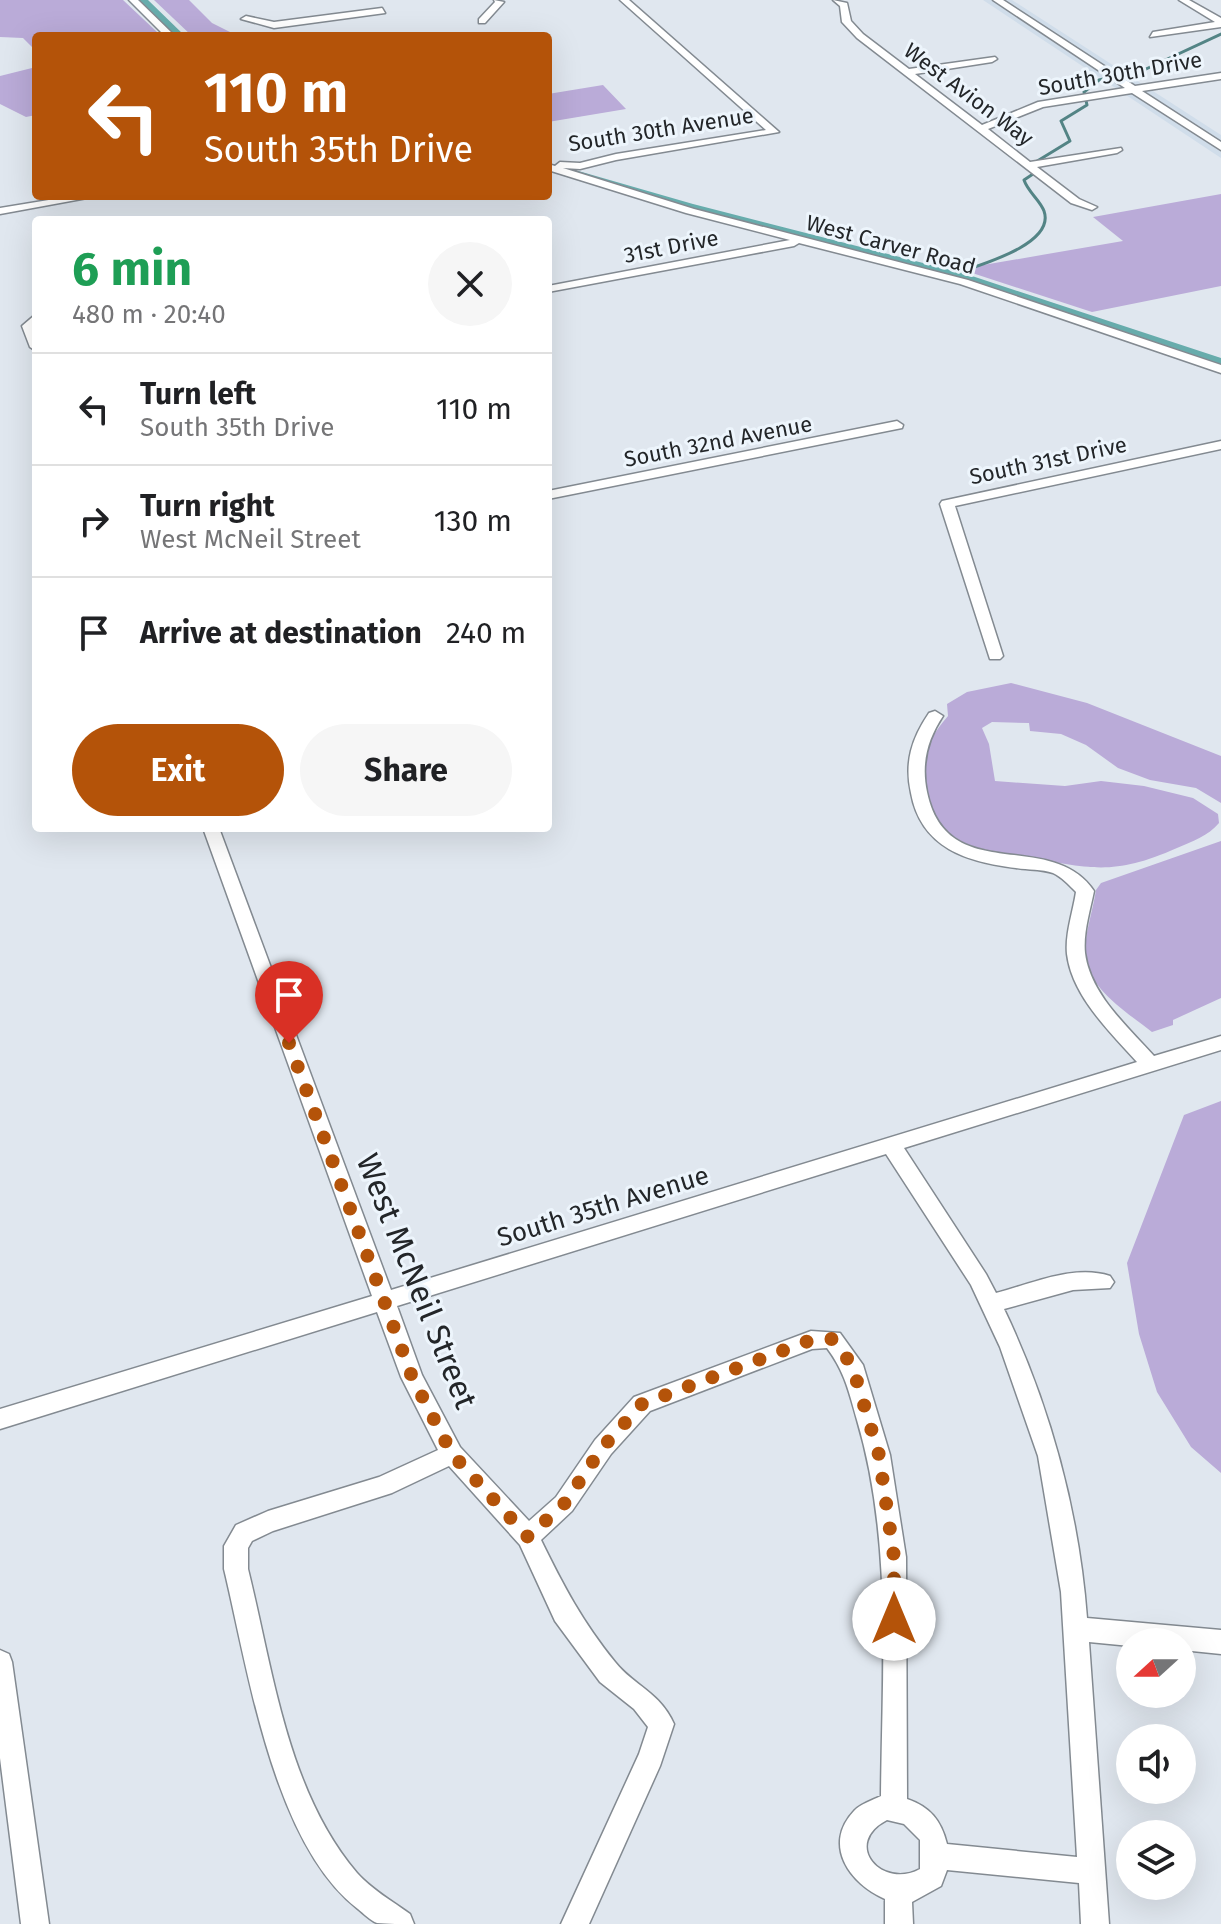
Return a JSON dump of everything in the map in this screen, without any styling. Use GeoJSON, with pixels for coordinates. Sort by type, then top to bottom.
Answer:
{"type":"FeatureCollection","features":[{"type":"Feature","properties":{"kind":"street"},"geometry":{"type":"LineString","coordinates":[[133,0],[166,32]]}},
{"type":"Feature","properties":{"kind":"street"},"geometry":{"type":"LineString","coordinates":[[246,19],[274,25],[382,11],[373,0]]}},
{"type":"Feature","properties":{"kind":"street"},"geometry":{"type":"LineString","coordinates":[[482,21],[500,2],[498,0]]}},
{"type":"Feature","properties":{"kind":"street","name":"South 30th Avenue"},"geometry":{"type":"LineString","coordinates":[[552,165],[580,166],[616,157],[774,132],[624,0]]}},
{"type":"Feature","properties":{"kind":"street","name":"West Avion Way"},"geometry":{"type":"LineString","coordinates":[[837,0],[844,5],[847,22],[860,36],[1075,201],[1092,207]]}},
{"type":"Feature","properties":{"kind":"street"},"geometry":{"type":"LineString","coordinates":[[997,0],[1221,147]]}},
{"type":"Feature","properties":{"kind":"street"},"geometry":{"type":"LineString","coordinates":[[1183,0],[1221,23]]}},
{"type":"Feature","properties":{"kind":"street"},"geometry":{"type":"LineString","coordinates":[[1153,35],[1221,23]]}},
{"type":"Feature","properties":{"kind":"street"},"geometry":{"type":"LineString","coordinates":[[907,72],[992,59]]}},
{"type":"Feature","properties":{"kind":"street","name":"South 30th Drive"},"geometry":{"type":"LineString","coordinates":[[982,128],[1041,104],[1221,76]]}},
{"type":"Feature","properties":{"kind":"street"},"geometry":{"type":"LineString","coordinates":[[1030,165],[1117,150]]}},
{"type":"Feature","properties":{"kind":"street","name":"West Carver Road"},"geometry":{"type":"LineString","coordinates":[[552,165],[801,242],[964,282],[1221,369]]}},
{"type":"Feature","properties":{"kind":"street"},"geometry":{"type":"LineString","coordinates":[[0,211],[68,200]]}},
{"type":"Feature","properties":{"kind":"street","name":"31st Drive"},"geometry":{"type":"LineString","coordinates":[[552,288],[801,242]]}},
{"type":"Feature","properties":{"kind":"street","name":"South 32nd Avenue"},"geometry":{"type":"LineString","coordinates":[[552,494],[897,425]]}},
{"type":"Feature","properties":{"kind":"street","name":"South 31st Drive"},"geometry":{"type":"LineString","coordinates":[[995,656],[947,504],[1221,445]]}},
{"type":"Feature","properties":{"kind":"street"},"geometry":{"type":"LineString","coordinates":[[935,716],[921,735],[914,760],[919,801],[929,826],[942,840],[968,853],[1054,867],[1070,875],[1085,891],[1076,953],[1084,979],[1100,1004],[1151,1065]]}},
{"type":"Feature","properties":{"kind":"street","name":"West McNeil Street"},"geometry":{"type":"LineString","coordinates":[[212,832],[412,1377],[452,1454],[528,1537],[564,1613],[609,1674],[643,1700],[661,1724],[651,1757],[575,1924]]}},
{"type":"Feature","properties":{"kind":"street","name":"South 35th Avenue"},"geometry":{"type":"LineString","coordinates":[[0,1419],[1221,1043]]}},
{"type":"Feature","properties":{"kind":"street"},"geometry":{"type":"LineString","coordinates":[[891,1145],[979,1280],[1011,1347],[1049,1456],[1073,1592],[1089,1871],[1095,1924]]}},
{"type":"Feature","properties":{"kind":"street"},"geometry":{"type":"LineString","coordinates":[[990,1304],[1073,1281],[1103,1282]]}},
{"type":"Feature","properties":{"kind":"street"},"geometry":{"type":"LineString","coordinates":[[528,1537],[564,1504],[603,1447],[642,1404],[811,1340],[832,1339],[852,1365],[879,1455],[894,1557],[894,1808]]}},
{"type":"Feature","properties":{"kind":"street"},"geometry":{"type":"LineString","coordinates":[[400,1924],[348,1883],[314,1836],[286,1767],[236,1569],[236,1546],[244,1533],[268,1522],[384,1486],[452,1454]]}},
{"type":"Feature","properties":{"kind":"street"},"geometry":{"type":"LineString","coordinates":[[1075,1629],[1221,1642]]}},
{"type":"Feature","properties":{"kind":"street"},"geometry":{"type":"LineString","coordinates":[[0,1662],[35,1924]]}},
{"type":"Feature","properties":{"kind":"street"},"geometry":{"type":"LineString","coordinates":[[894,1808],[913,1813],[924,1823],[933,1835],[938,1856],[932,1877],[923,1887],[912,1894],[898,1896],[883,1893],[860,1873],[852,1844],[862,1819],[873,1811],[894,1808]]}},
{"type":"Feature","properties":{"kind":"street"},"geometry":{"type":"LineString","coordinates":[[938,1856],[1089,1871]]}},
{"type":"Feature","properties":{"kind":"street"},"geometry":{"type":"LineString","coordinates":[[898,1896],[899,1924]]}},
{"type":"Feature","properties":{"kind":"shaded area"},"geometry":{"type":"Polygon","coordinates":[[[0,0],[123,0],[157,32],[32,32],[32,47],[23,38],[0,37],[0,0]]]}},
{"type":"Feature","properties":{"kind":"shaded area"},"geometry":{"type":"Polygon","coordinates":[[[154,0],[189,0],[212,23],[230,32],[188,32],[154,0]]]}},
{"type":"Feature","properties":{"kind":"shaded area"},"geometry":{"type":"Polygon","coordinates":[[[983,0],[1012,0],[1221,135],[1221,158],[983,0]]]}},
{"type":"Feature","properties":{"kind":"shaded area"},"geometry":{"type":"Polygon","coordinates":[[[32,68],[32,116],[26,117],[0,104],[0,76],[32,68]]]}},
{"type":"Feature","properties":{"kind":"shaded area"},"geometry":{"type":"Polygon","coordinates":[[[603,85],[626,109],[552,121],[552,93],[603,85]]]}},
{"type":"Feature","properties":{"kind":"shaded area"},"geometry":{"type":"Polygon","coordinates":[[[1221,194],[1221,286],[1092,312],[960,269],[1123,241],[1093,217],[1221,194]]]}},
{"type":"Feature","properties":{"kind":"shaded area"},"geometry":{"type":"Polygon","coordinates":[[[1011,683],[1087,703],[1221,756],[1221,803],[1196,788],[1150,780],[1118,768],[1086,745],[1061,734],[1030,731],[1029,723],[992,722],[982,728],[989,744],[995,781],[1065,786],[1101,781],[1144,786],[1193,798],[1218,814],[1219,823],[1200,838],[1154,857],[1135,863],[1100,867],[992,851],[955,837],[936,819],[927,800],[924,767],[929,744],[948,716],[947,704],[967,692],[1011,683]]]}},
{"type":"Feature","properties":{"kind":"shaded area"},"geometry":{"type":"Polygon","coordinates":[[[1221,841],[1221,998],[1173,1020],[1173,1025],[1152,1032],[1100,988],[1087,965],[1085,945],[1096,890],[1101,883],[1221,841]]]}},
{"type":"Feature","properties":{"kind":"shaded area"},"geometry":{"type":"Polygon","coordinates":[[[1221,1101],[1221,1473],[1191,1447],[1157,1392],[1139,1334],[1127,1263],[1184,1115],[1221,1101]]]}},
{"type":"Feature","properties":{"kind":"waterway"},"geometry":{"type":"LineString","coordinates":[[143,0],[177,32]]}},
{"type":"Feature","properties":{"kind":"waterway"},"geometry":{"type":"LineString","coordinates":[[1034,163],[1070,141],[1061,121],[1087,105],[1084,92],[1099,80],[1146,69],[1221,34]]}},
{"type":"Feature","properties":{"kind":"waterway"},"geometry":{"type":"LineString","coordinates":[[564,168],[690,206],[962,276],[1221,362]]}},
{"type":"Feature","properties":{"kind":"waterway"},"geometry":{"type":"LineString","coordinates":[[954,274],[1012,252],[1038,234],[1044,223],[1044,211],[1024,180],[1033,174],[1031,170]]}},
{"type":"Feature","properties":{"kind":"route"},"geometry":{"type":"LineString","coordinates":[[289,1043],[412,1377],[452,1454],[528,1537],[564,1504],[603,1447],[642,1404],[811,1340],[832,1339],[852,1365],[879,1455],[894,1557],[894,1619]]}}]}
